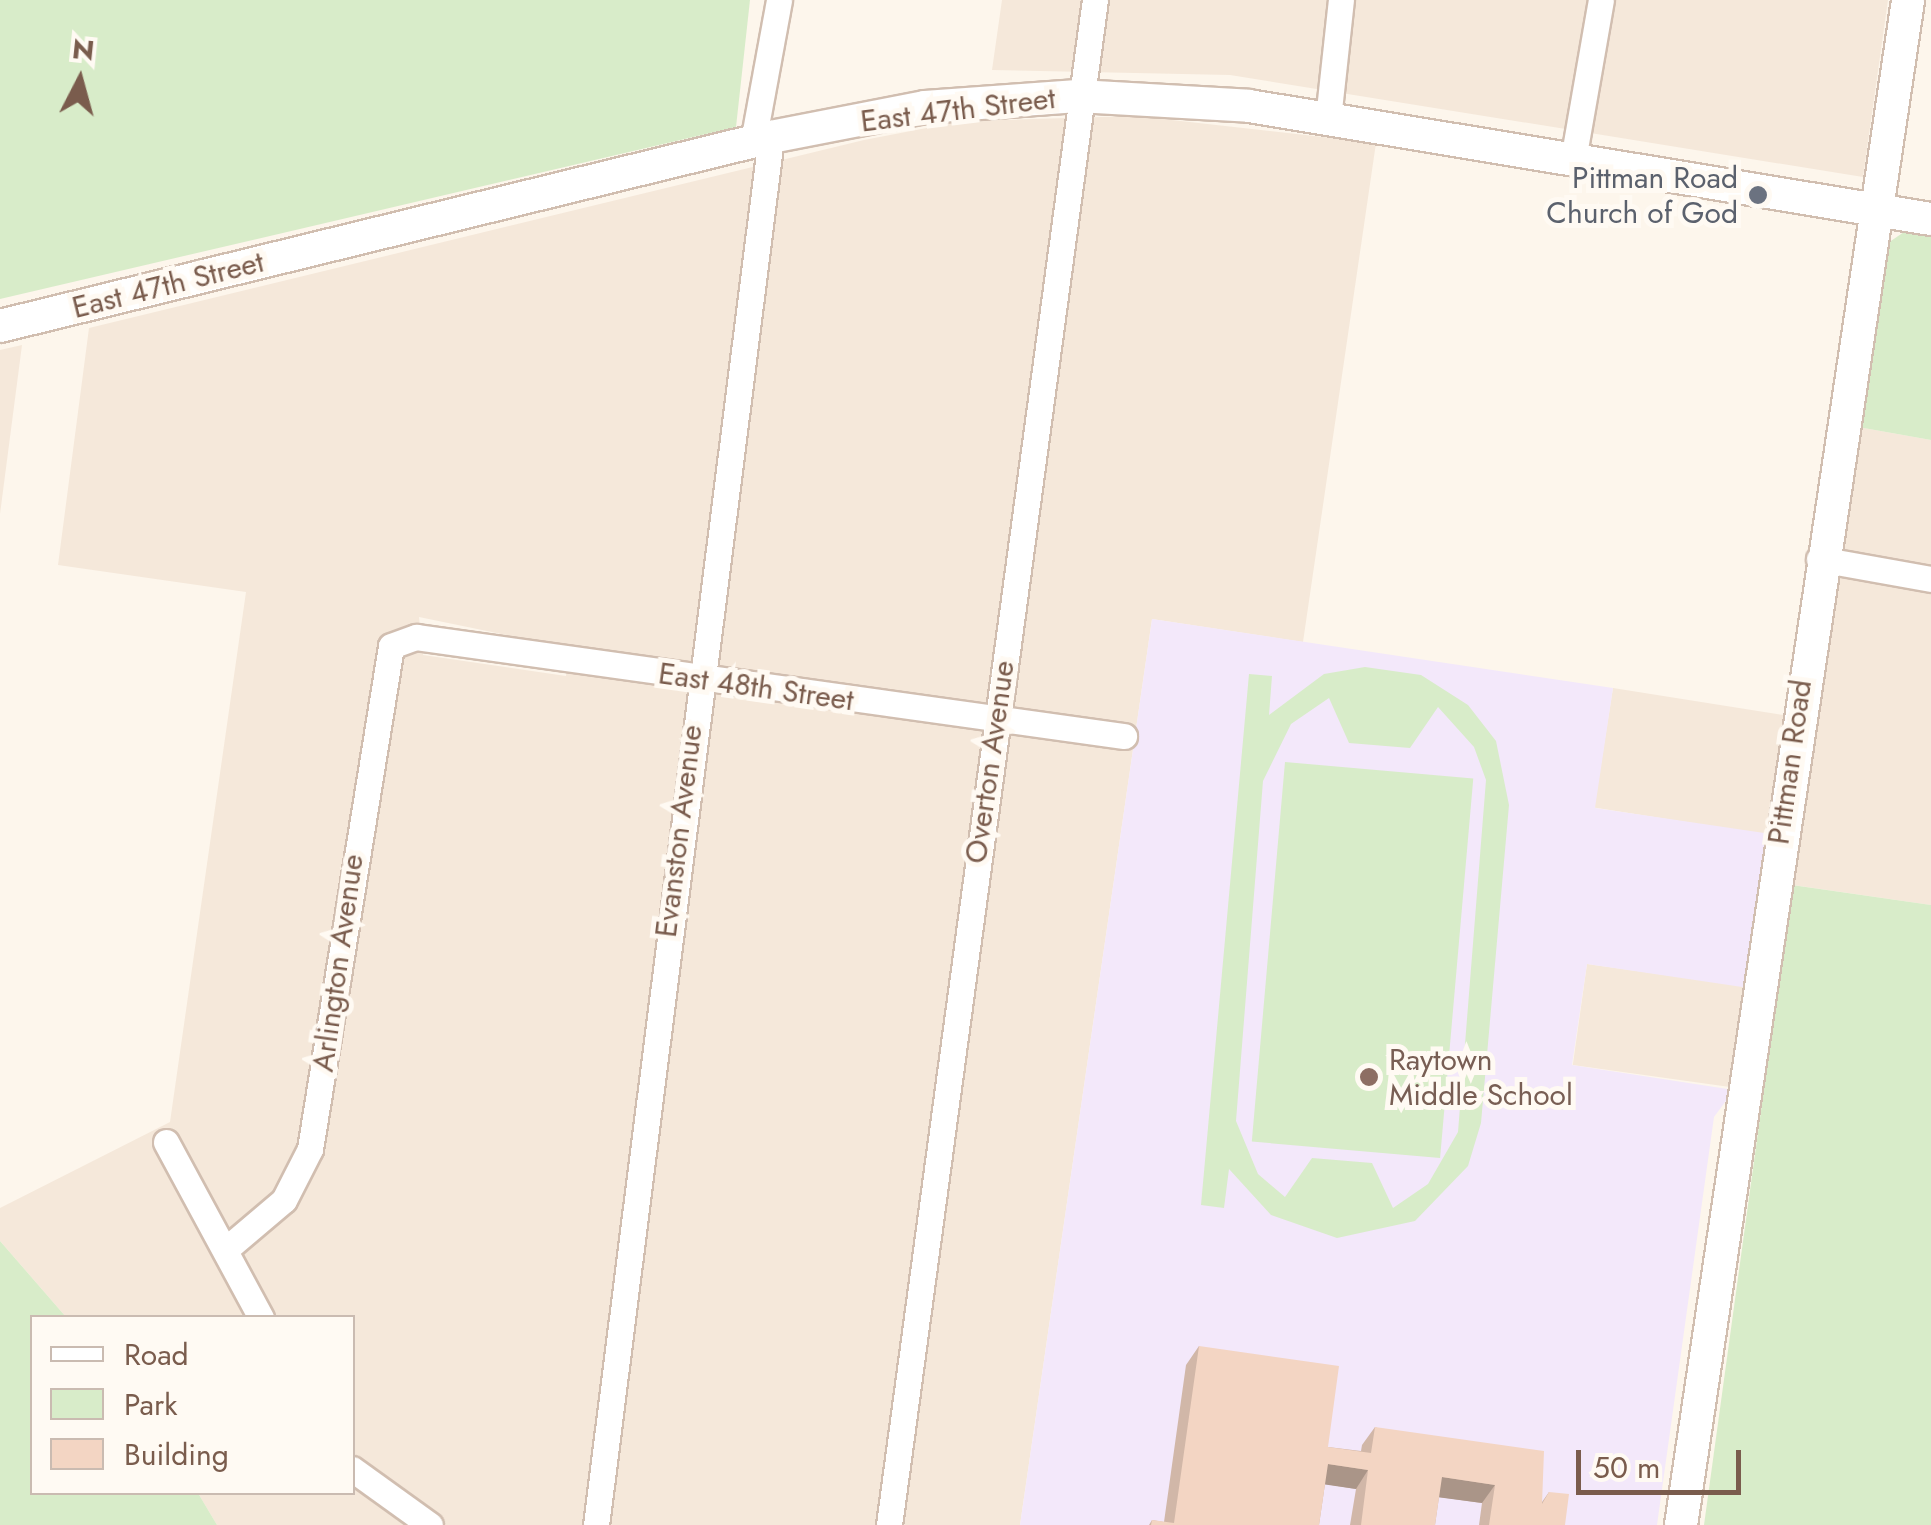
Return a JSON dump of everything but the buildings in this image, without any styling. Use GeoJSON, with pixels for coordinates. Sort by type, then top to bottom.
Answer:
{"type":"FeatureCollection","features":[{"type":"Feature","properties":{"kind":"main road","name":"Pittman Road"},"geometry":{"type":"LineString","coordinates":[[1681,1525],[1819,559],[1908,0]]}},
{"type":"Feature","properties":{"kind":"main road","name":"East 47th Street"},"geometry":{"type":"LineString","coordinates":[[0,326],[762,140],[924,107],[1078,96],[1328,119],[1931,218]]}},
{"type":"Feature","properties":{"kind":"street","name":"Evanston Avenue"},"geometry":{"type":"LineString","coordinates":[[596,1525],[779,0]]}},
{"type":"Feature","properties":{"kind":"street","name":"Overton Avenue"},"geometry":{"type":"LineString","coordinates":[[889,1525],[1078,96],[1096,0]]}},
{"type":"Feature","properties":{"kind":"street"},"geometry":{"type":"LineString","coordinates":[[1328,119],[1341,0]]}},
{"type":"Feature","properties":{"kind":"street"},"geometry":{"type":"LineString","coordinates":[[1573,160],[1601,0]]}},
{"type":"Feature","properties":{"kind":"street"},"geometry":{"type":"LineString","coordinates":[[1819,559],[1931,580]]}},
{"type":"Feature","properties":{"kind":"street","name":"East 48th Street"},"geometry":{"type":"LineString","coordinates":[[391,646],[416,637],[697,680],[1124,736]]}},
{"type":"Feature","properties":{"kind":"street","name":"Arlington Avenue"},"geometry":{"type":"LineString","coordinates":[[225,1250],[284,1200],[310,1149],[391,646]]}},
{"type":"Feature","properties":{"kind":"street"},"geometry":{"type":"LineString","coordinates":[[166,1142],[259,1315]]}},
{"type":"Feature","properties":{"kind":"street"},"geometry":{"type":"LineString","coordinates":[[355,1471],[430,1525]]}},
{"type":"Feature","properties":{"kind":"shaded area"},"geometry":{"type":"Polygon","coordinates":[[[1002,0],[1888,0],[1863,177],[1230,75],[992,70],[1002,0]]]}},
{"type":"Feature","properties":{"kind":"shaded area"},"geometry":{"type":"Polygon","coordinates":[[[1136,116],[1376,143],[1303,642],[1152,619],[1020,1525],[217,1525],[199,1495],[355,1495],[355,1315],[64,1315],[0,1241],[0,1208],[170,1122],[246,592],[58,565],[89,328],[864,140],[963,121],[1136,116]],[[419,617],[423,655],[566,676],[569,648],[419,617]]]}},
{"type":"Feature","properties":{"kind":"shaded area"},"geometry":{"type":"Polygon","coordinates":[[[22,345],[0,514],[0,350],[22,345]]]}},
{"type":"Feature","properties":{"kind":"shaded area"},"geometry":{"type":"Polygon","coordinates":[[[1858,427],[1931,440],[1931,905],[1793,885],[1858,427]]]}},
{"type":"Feature","properties":{"kind":"shaded area","name":"Raytown Middle School"},"geometry":{"type":"Polygon","coordinates":[[[1152,619],[1613,688],[1595,808],[1771,834],[1749,988],[1587,964],[1572,1065],[1734,1090],[1714,1117],[1657,1525],[1020,1525],[1152,619]]]}},
{"type":"Feature","properties":{"kind":"shaded area"},"geometry":{"type":"Polygon","coordinates":[[[1613,688],[1789,716],[1770,835],[1594,808],[1613,688]]]}},
{"type":"Feature","properties":{"kind":"shaded area"},"geometry":{"type":"Polygon","coordinates":[[[1587,964],[1749,987],[1735,1088],[1573,1065],[1587,964]]]}},
{"type":"Feature","properties":{"kind":"green space"},"geometry":{"type":"Polygon","coordinates":[[[0,0],[750,0],[736,127],[0,299],[0,0]]]}},
{"type":"Feature","properties":{"kind":"green space"},"geometry":{"type":"Polygon","coordinates":[[[1904,232],[1931,237],[1931,440],[1858,427],[1885,245],[1904,232]]]}},
{"type":"Feature","properties":{"kind":"green space"},"geometry":{"type":"Polygon","coordinates":[[[1365,667],[1421,675],[1468,705],[1496,741],[1509,805],[1481,1123],[1468,1166],[1415,1221],[1337,1238],[1271,1215],[1229,1169],[1224,1208],[1201,1205],[1249,674],[1272,676],[1269,715],[1324,674],[1365,667]],[[1329,698],[1291,724],[1263,781],[1236,1121],[1258,1174],[1285,1197],[1312,1158],[1372,1163],[1393,1208],[1428,1184],[1458,1132],[1486,780],[1474,747],[1438,707],[1410,748],[1349,743],[1329,698]]]}},
{"type":"Feature","properties":{"kind":"green space"},"geometry":{"type":"Polygon","coordinates":[[[1285,762],[1473,778],[1440,1158],[1252,1142],[1285,762]]]}},
{"type":"Feature","properties":{"kind":"green space"},"geometry":{"type":"Polygon","coordinates":[[[1792,885],[1931,905],[1931,1525],[1704,1525],[1792,885]]]}},
{"type":"Feature","properties":{"kind":"green space"},"geometry":{"type":"Polygon","coordinates":[[[0,1241],[64,1315],[30,1315],[30,1495],[199,1495],[217,1525],[0,1525],[0,1241]]]}},
{"type":"Feature","properties":{"kind":"place","name":"Pittman Road Church of God"},"geometry":{"type":"Point","coordinates":[1758,195]}},
{"type":"Feature","properties":{"kind":"place","name":"Raytown Middle School"},"geometry":{"type":"Point","coordinates":[1369,1077]}}]}
